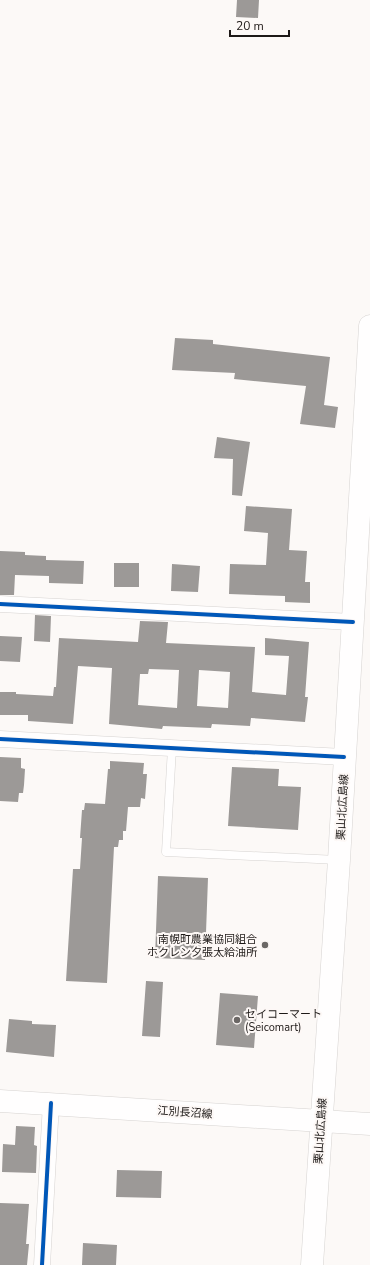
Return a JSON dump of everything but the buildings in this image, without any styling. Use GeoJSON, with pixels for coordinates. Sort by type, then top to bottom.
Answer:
{"type":"FeatureCollection","features":[{"type":"Feature","properties":{"kind":"main road","name":"栗山北広島線"},"geometry":{"type":"LineString","coordinates":[[312,1265],[339,860],[370,326]]}},
{"type":"Feature","properties":{"kind":"main road","name":"江別長沼線"},"geometry":{"type":"LineString","coordinates":[[0,1101],[370,1124]]}},
{"type":"Feature","properties":{"kind":"street"},"geometry":{"type":"LineString","coordinates":[[0,604],[353,622]]}},
{"type":"Feature","properties":{"kind":"street"},"geometry":{"type":"LineString","coordinates":[[0,739],[344,757]]}},
{"type":"Feature","properties":{"kind":"street"},"geometry":{"type":"LineString","coordinates":[[42,1265],[51,1103]]}},
{"type":"Feature","properties":{"kind":"lane"},"geometry":{"type":"LineString","coordinates":[[172,748],[166,852],[339,860]]}},
{"type":"Feature","properties":{"kind":"cycle path"},"geometry":{"type":"LineString","coordinates":[[0,604],[353,622]]}},
{"type":"Feature","properties":{"kind":"cycle path"},"geometry":{"type":"LineString","coordinates":[[0,739],[344,757]]}},
{"type":"Feature","properties":{"kind":"cycle path"},"geometry":{"type":"LineString","coordinates":[[42,1265],[51,1103]]}},
{"type":"Feature","properties":{"kind":"place","name":"南幌町農業協同組合 ホクレン夕張太給油所"},"geometry":{"type":"Point","coordinates":[265,945]}},
{"type":"Feature","properties":{"kind":"place","name":"セイコーマート (Seicomart)"},"geometry":{"type":"Point","coordinates":[237,1020]}}]}
